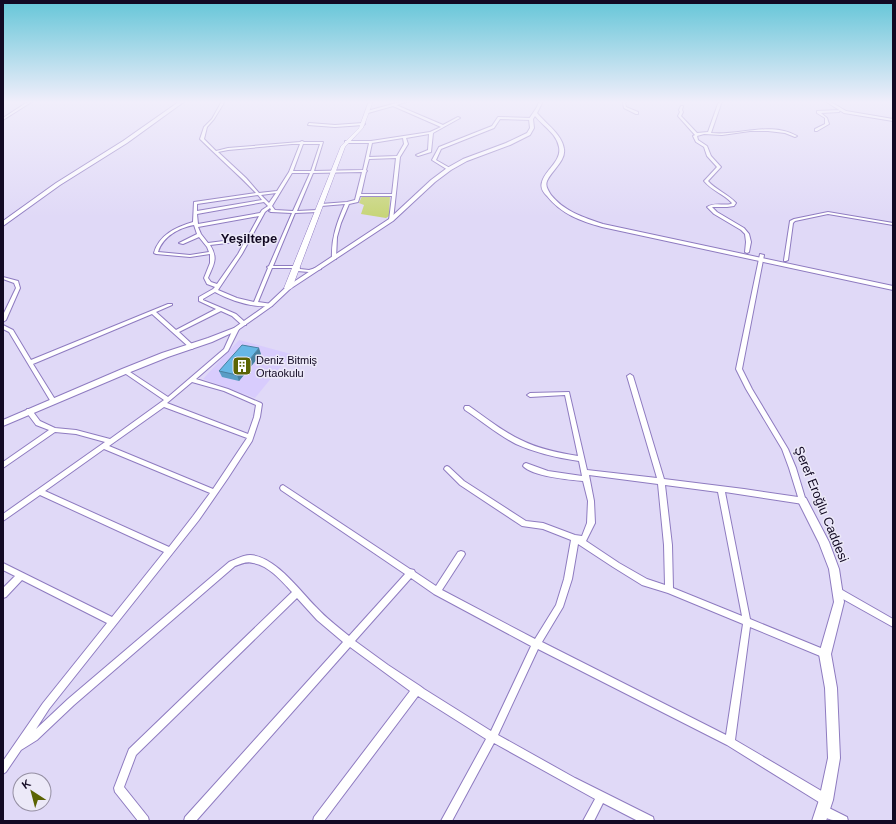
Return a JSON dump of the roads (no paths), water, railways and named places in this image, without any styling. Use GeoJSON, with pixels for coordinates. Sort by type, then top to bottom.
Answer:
{"type":"FeatureCollection","features":[{"type":"Feature","properties":{"kind":"main road"},"geometry":{"type":"LineString","coordinates":[[288,288],[333,171],[348,139]]}},
{"type":"Feature","properties":{"kind":"street"},"geometry":{"type":"LineString","coordinates":[[3,224],[58,184],[129,139]]}},
{"type":"Feature","properties":{"kind":"street"},"geometry":{"type":"LineString","coordinates":[[202,139],[245,179],[274,211]]}},
{"type":"Feature","properties":{"kind":"street"},"geometry":{"type":"LineString","coordinates":[[346,142],[371,142],[388,139]]}},
{"type":"Feature","properties":{"kind":"street"},"geometry":{"type":"LineString","coordinates":[[391,220],[398,157],[406,144],[405,139]]}},
{"type":"Feature","properties":{"kind":"street"},"geometry":{"type":"LineString","coordinates":[[418,155],[430,151],[431,139]]}},
{"type":"Feature","properties":{"kind":"street"},"geometry":{"type":"LineString","coordinates":[[449,169],[434,160],[440,148],[462,139]]}},
{"type":"Feature","properties":{"kind":"street"},"geometry":{"type":"LineString","coordinates":[[3,423],[125,371],[165,355],[192,347],[236,329],[270,305],[288,288],[391,220],[449,169],[465,160],[520,139]]}},
{"type":"Feature","properties":{"kind":"street"},"geometry":{"type":"LineString","coordinates":[[558,139],[562,146],[562,155],[544,182],[544,189],[555,203],[574,215],[625,230],[761,257],[893,288]]}},
{"type":"Feature","properties":{"kind":"street"},"geometry":{"type":"LineString","coordinates":[[696,139],[706,147],[711,160],[718,167],[706,181],[715,190],[734,202],[733,205],[730,206],[709,207],[719,215],[738,226],[748,235],[750,244],[747,252]]}},
{"type":"Feature","properties":{"kind":"street"},"geometry":{"type":"LineString","coordinates":[[215,152],[228,149],[302,142],[322,143],[312,172],[269,267],[255,304]]}},
{"type":"Feature","properties":{"kind":"street"},"geometry":{"type":"LineString","coordinates":[[244,324],[234,315],[219,310],[200,300],[217,288],[240,254],[262,212],[269,207],[291,172],[302,142]]}},
{"type":"Feature","properties":{"kind":"street"},"geometry":{"type":"LineString","coordinates":[[321,205],[357,201],[371,142]]}},
{"type":"Feature","properties":{"kind":"street"},"geometry":{"type":"LineString","coordinates":[[368,158],[398,157]]}},
{"type":"Feature","properties":{"kind":"street"},"geometry":{"type":"LineString","coordinates":[[291,172],[365,171]]}},
{"type":"Feature","properties":{"kind":"street"},"geometry":{"type":"LineString","coordinates":[[549,175],[551,191],[558,201],[566,207],[588,218],[747,252],[761,257],[786,260],[893,283]]}},
{"type":"Feature","properties":{"kind":"street"},"geometry":{"type":"LineString","coordinates":[[270,305],[234,300],[209,283],[206,278],[212,266],[213,258],[211,248],[199,234],[196,225],[195,203],[279,192]]}},
{"type":"Feature","properties":{"kind":"street"},"geometry":{"type":"LineString","coordinates":[[358,195],[394,195]]}},
{"type":"Feature","properties":{"kind":"street"},"geometry":{"type":"LineString","coordinates":[[195,213],[264,201]]}},
{"type":"Feature","properties":{"kind":"street"},"geometry":{"type":"LineString","coordinates":[[334,258],[333,245],[347,203]]}},
{"type":"Feature","properties":{"kind":"street"},"geometry":{"type":"LineString","coordinates":[[211,253],[190,256],[156,253],[160,242],[180,227],[262,212],[318,211]]}},
{"type":"Feature","properties":{"kind":"street"},"geometry":{"type":"LineString","coordinates":[[786,260],[791,222],[794,220],[828,213],[893,224]]}},
{"type":"Feature","properties":{"kind":"street"},"geometry":{"type":"LineString","coordinates":[[181,243],[199,234]]}},
{"type":"Feature","properties":{"kind":"street"},"geometry":{"type":"LineString","coordinates":[[208,244],[247,239]]}},
{"type":"Feature","properties":{"kind":"street","name":"Şeref Eroğlu Caddesi"},"geometry":{"type":"LineString","coordinates":[[761,257],[739,369],[746,384],[758,401],[785,450],[803,501],[824,542],[834,569],[838,591],[839,602],[825,654],[831,688],[834,758],[823,810]]}},
{"type":"Feature","properties":{"kind":"street"},"geometry":{"type":"LineString","coordinates":[[269,267],[297,267],[299,270],[304,271],[319,268]]}},
{"type":"Feature","properties":{"kind":"street"},"geometry":{"type":"LineString","coordinates":[[3,278],[16,282],[18,288],[3,320]]}},
{"type":"Feature","properties":{"kind":"street"},"geometry":{"type":"LineString","coordinates":[[30,363],[170,305]]}},
{"type":"Feature","properties":{"kind":"street"},"geometry":{"type":"LineString","coordinates":[[175,332],[219,310]]}},
{"type":"Feature","properties":{"kind":"street"},"geometry":{"type":"LineString","coordinates":[[153,312],[192,347]]}},
{"type":"Feature","properties":{"kind":"street"},"geometry":{"type":"LineString","coordinates":[[3,328],[12,331],[53,401]]}},
{"type":"Feature","properties":{"kind":"street"},"geometry":{"type":"LineString","coordinates":[[3,518],[166,402],[226,350],[236,329]]}},
{"type":"Feature","properties":{"kind":"street"},"geometry":{"type":"LineString","coordinates":[[125,371],[166,402],[250,437]]}},
{"type":"Feature","properties":{"kind":"street"},"geometry":{"type":"LineString","coordinates":[[630,376],[661,481],[668,545],[669,590]]}},
{"type":"Feature","properties":{"kind":"street"},"geometry":{"type":"LineString","coordinates":[[3,769],[46,706],[170,551],[214,492],[241,454],[250,437],[257,417],[259,404],[226,390],[192,380]]}},
{"type":"Feature","properties":{"kind":"street"},"geometry":{"type":"LineString","coordinates":[[447,469],[462,483],[524,524],[543,526],[576,538],[584,539],[591,523],[591,501],[567,393],[530,396]]}},
{"type":"Feature","properties":{"kind":"street"},"geometry":{"type":"LineString","coordinates":[[467,408],[519,442],[564,456],[582,459]]}},
{"type":"Feature","properties":{"kind":"street"},"geometry":{"type":"LineString","coordinates":[[29,411],[38,423],[54,430],[76,432],[110,441]]}},
{"type":"Feature","properties":{"kind":"street"},"geometry":{"type":"LineString","coordinates":[[3,465],[54,430]]}},
{"type":"Feature","properties":{"kind":"street"},"geometry":{"type":"LineString","coordinates":[[103,446],[214,492]]}},
{"type":"Feature","properties":{"kind":"street"},"geometry":{"type":"LineString","coordinates":[[526,466],[545,474],[559,477],[586,476],[661,481],[803,501]]}},
{"type":"Feature","properties":{"kind":"street"},"geometry":{"type":"LineString","coordinates":[[283,488],[411,572],[436,591],[536,644],[730,742],[823,810],[843,821]]}},
{"type":"Feature","properties":{"kind":"street"},"geometry":{"type":"LineString","coordinates":[[721,489],[748,623],[730,742]]}},
{"type":"Feature","properties":{"kind":"street"},"geometry":{"type":"LineString","coordinates":[[40,492],[170,551]]}},
{"type":"Feature","properties":{"kind":"street"},"geometry":{"type":"LineString","coordinates":[[576,538],[616,565],[645,582],[669,590],[825,654]]}},
{"type":"Feature","properties":{"kind":"street"},"geometry":{"type":"LineString","coordinates":[[446,821],[492,738],[536,644],[559,607],[568,579],[576,538]]}},
{"type":"Feature","properties":{"kind":"street"},"geometry":{"type":"LineString","coordinates":[[436,591],[461,554]]}},
{"type":"Feature","properties":{"kind":"street"},"geometry":{"type":"LineString","coordinates":[[18,747],[34,737],[77,697],[232,564],[246,558],[257,560],[278,573],[320,616],[350,642],[394,675],[492,738],[601,797],[649,821]]}},
{"type":"Feature","properties":{"kind":"street"},"geometry":{"type":"LineString","coordinates":[[3,566],[113,622]]}},
{"type":"Feature","properties":{"kind":"street"},"geometry":{"type":"LineString","coordinates":[[189,821],[411,572]]}},
{"type":"Feature","properties":{"kind":"street"},"geometry":{"type":"LineString","coordinates":[[3,594],[21,575]]}},
{"type":"Feature","properties":{"kind":"street"},"geometry":{"type":"LineString","coordinates":[[838,591],[893,623]]}},
{"type":"Feature","properties":{"kind":"street"},"geometry":{"type":"LineString","coordinates":[[144,821],[119,788],[132,752],[297,592]]}},
{"type":"Feature","properties":{"kind":"street"},"geometry":{"type":"LineString","coordinates":[[318,821],[417,689]]}},
{"type":"Feature","properties":{"kind":"street"},"geometry":{"type":"LineString","coordinates":[[588,821],[601,797]]}},
{"type":"Feature","properties":{"kind":"place","name":"Deniz Bitmiş Ortaokulu"},"geometry":{"type":"Point","coordinates":[242,366]}},
{"type":"Feature","properties":{"kind":"district","name":"Yeşiltepe"},"geometry":{"type":"Point","coordinates":[249,238]}}]}
